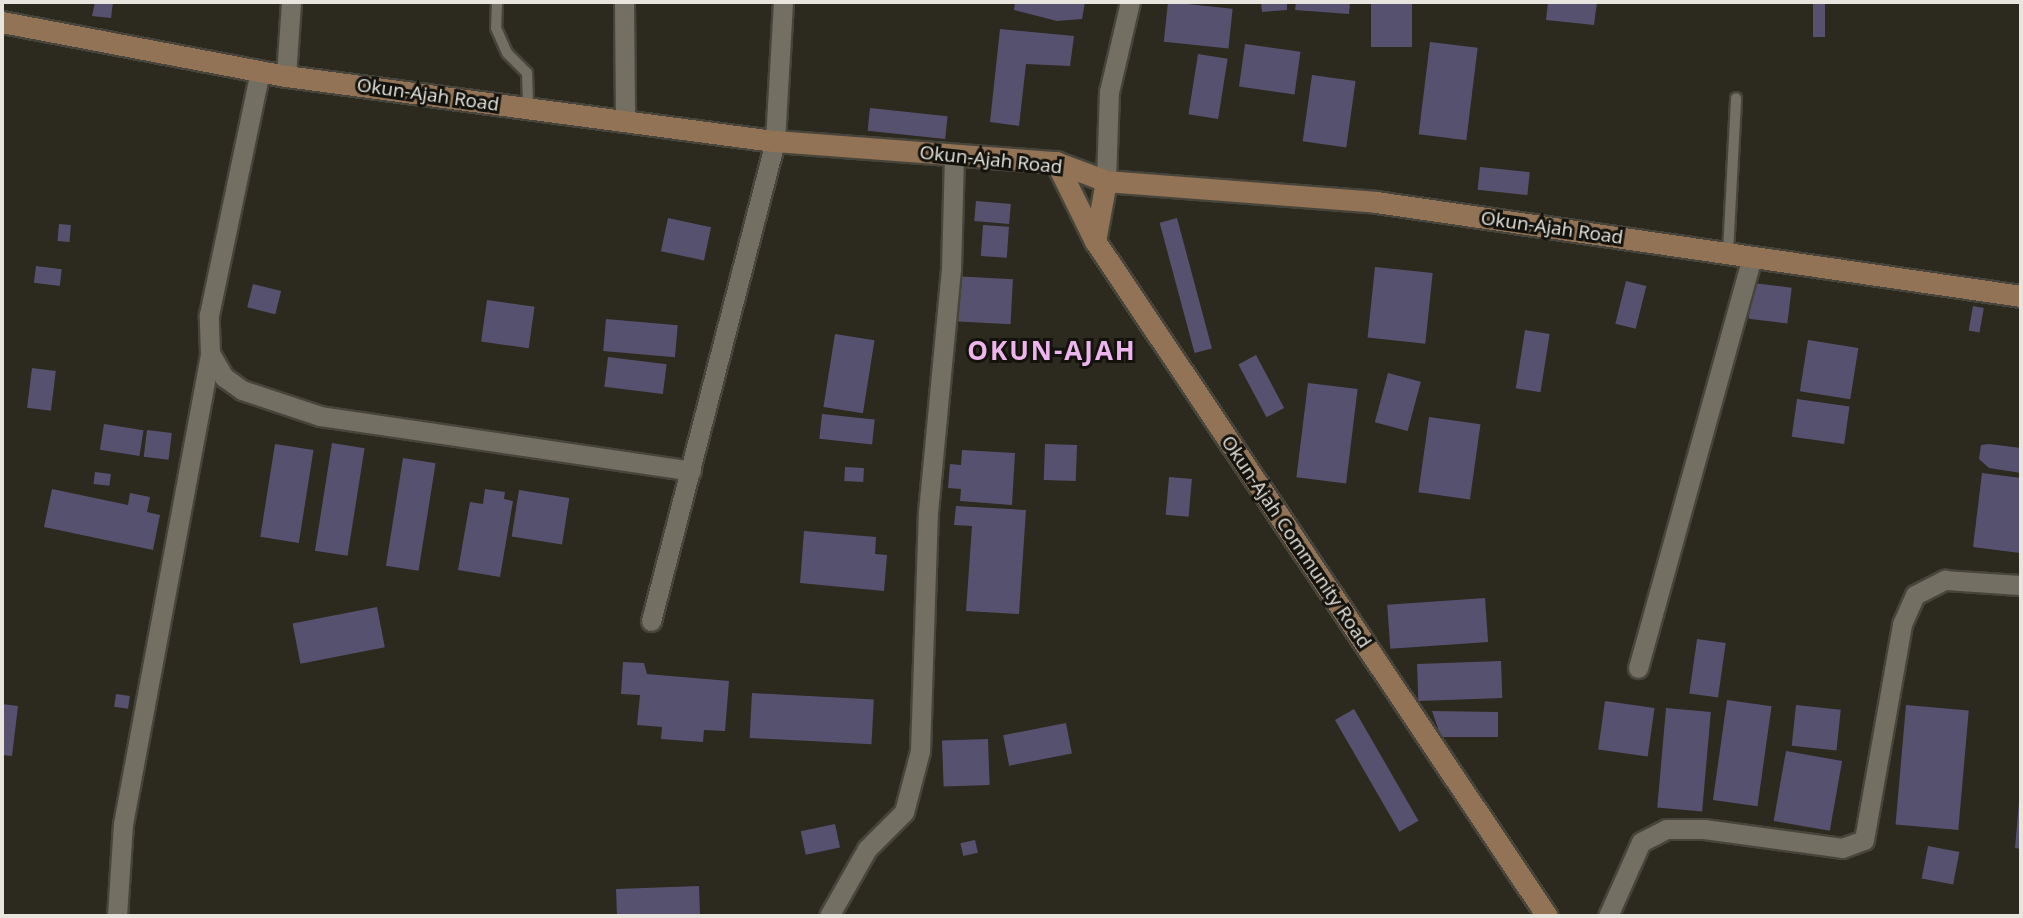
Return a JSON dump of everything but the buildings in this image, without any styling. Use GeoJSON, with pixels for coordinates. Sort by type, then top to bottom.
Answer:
{"type":"FeatureCollection","features":[{"type":"Feature","properties":{"kind":"street"},"geometry":{"type":"LineString","coordinates":[[286,76],[291,2]]}},
{"type":"Feature","properties":{"kind":"street"},"geometry":{"type":"LineString","coordinates":[[624,2],[625,121]]}},
{"type":"Feature","properties":{"kind":"street"},"geometry":{"type":"LineString","coordinates":[[651,621],[775,141],[783,2]]}},
{"type":"Feature","properties":{"kind":"street"},"geometry":{"type":"LineString","coordinates":[[1096,241],[1107,181],[1109,92],[1130,2]]}},
{"type":"Feature","properties":{"kind":"street","name":"Okun-Ajah Road"},"geometry":{"type":"LineString","coordinates":[[2,22],[286,76],[775,141],[1056,162],[1107,181],[1376,202],[2021,296]]}},
{"type":"Feature","properties":{"kind":"street"},"geometry":{"type":"LineString","coordinates":[[117,916],[123,824],[210,353],[209,315],[260,71]]}},
{"type":"Feature","properties":{"kind":"street"},"geometry":{"type":"LineString","coordinates":[[829,916],[867,849],[904,812],[920,751],[928,512],[951,270],[954,154]]}},
{"type":"Feature","properties":{"kind":"street","name":"Okun-Ajah Community Road"},"geometry":{"type":"LineString","coordinates":[[1056,162],[1096,241],[1546,916]]}},
{"type":"Feature","properties":{"kind":"street"},"geometry":{"type":"LineString","coordinates":[[1638,668],[1752,258]]}},
{"type":"Feature","properties":{"kind":"street"},"geometry":{"type":"LineString","coordinates":[[210,353],[223,377],[242,390],[320,416],[691,471]]}},
{"type":"Feature","properties":{"kind":"street"},"geometry":{"type":"LineString","coordinates":[[1608,916],[1641,842],[1666,829],[1704,829],[1842,848],[1864,840],[1902,624],[1915,594],[1945,580],[2021,585]]}},
{"type":"Feature","properties":{"kind":"lane"},"geometry":{"type":"LineString","coordinates":[[497,2],[496,28],[507,53],[527,73],[528,108]]}},
{"type":"Feature","properties":{"kind":"lane"},"geometry":{"type":"LineString","coordinates":[[1728,254],[1736,98]]}},
{"type":"Feature","properties":{"kind":"district","name":"OKUN-AJAH"},"geometry":{"type":"Point","coordinates":[1052,351]}}]}
